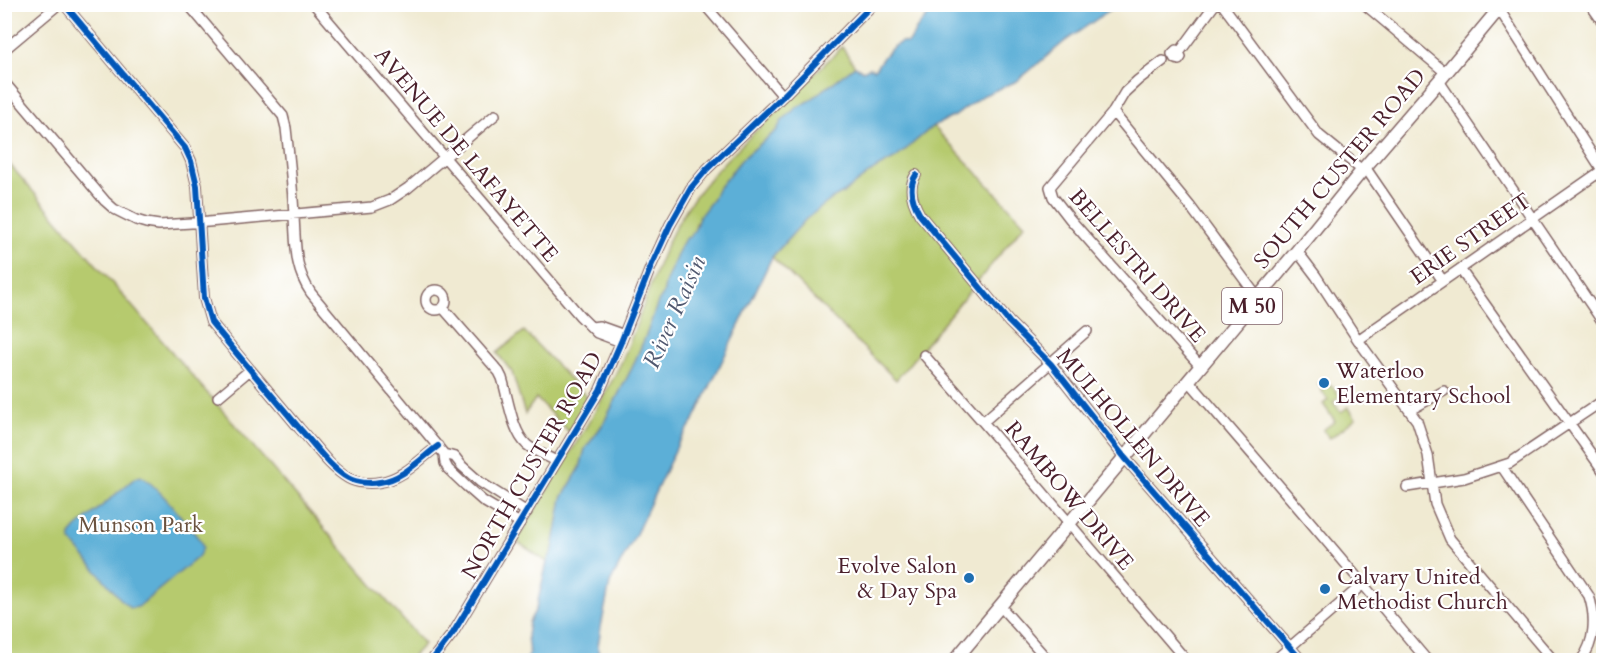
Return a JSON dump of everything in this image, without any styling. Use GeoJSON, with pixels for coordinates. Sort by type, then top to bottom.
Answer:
{"type":"FeatureCollection","features":[{"type":"Feature","properties":{"kind":"main road","name":"SOUTH CUSTER ROAD"},"geometry":{"type":"LineString","coordinates":[[955,660],[1499,6]]}},
{"type":"Feature","properties":{"kind":"main road","name":"SOUTH CUSTER ROAD"},"geometry":{"type":"LineString","coordinates":[[961,660],[1001,607]]}},
{"type":"Feature","properties":{"kind":"street"},"geometry":{"type":"LineString","coordinates":[[4,50],[59,4]]}},
{"type":"Feature","properties":{"kind":"street"},"geometry":{"type":"LineString","coordinates":[[64,4],[185,148],[191,161],[197,186],[204,298],[207,313],[211,322],[250,370],[333,467],[351,480],[379,483],[393,479],[441,450]]}},
{"type":"Feature","properties":{"kind":"street"},"geometry":{"type":"LineString","coordinates":[[188,4],[283,116],[286,128],[297,263],[306,285],[326,313],[441,450],[448,469],[483,501],[520,523]]}},
{"type":"Feature","properties":{"kind":"street","name":"AVENUE DE LAFAYETTE"},"geometry":{"type":"LineString","coordinates":[[314,4],[580,316],[597,333],[623,339]]}},
{"type":"Feature","properties":{"kind":"street"},"geometry":{"type":"LineString","coordinates":[[704,4],[783,96]]}},
{"type":"Feature","properties":{"kind":"street","name":"NORTH CUSTER ROAD"},"geometry":{"type":"LineString","coordinates":[[432,660],[453,633],[600,390],[623,339],[652,264],[691,188],[707,169],[783,96],[873,4]]}},
{"type":"Feature","properties":{"kind":"street"},"geometry":{"type":"LineString","coordinates":[[1179,53],[1215,4]]}},
{"type":"Feature","properties":{"kind":"street"},"geometry":{"type":"LineString","coordinates":[[1222,4],[1319,135],[1363,168],[1443,281]]}},
{"type":"Feature","properties":{"kind":"street"},"geometry":{"type":"LineString","coordinates":[[1364,4],[1442,77],[1531,219],[1604,324]]}},
{"type":"Feature","properties":{"kind":"street"},"geometry":{"type":"LineString","coordinates":[[1590,4],[1604,24]]}},
{"type":"Feature","properties":{"kind":"street"},"geometry":{"type":"LineString","coordinates":[[1499,6],[1603,170]]}},
{"type":"Feature","properties":{"kind":"street"},"geometry":{"type":"LineString","coordinates":[[1163,61],[1125,92],[1113,112],[1190,206],[1258,298]]}},
{"type":"Feature","properties":{"kind":"street"},"geometry":{"type":"LineString","coordinates":[[4,82],[105,201],[114,209],[136,220],[159,225],[372,207],[399,195],[495,115]]}},
{"type":"Feature","properties":{"kind":"street","name":"BELLESTRI DRIVE"},"geometry":{"type":"LineString","coordinates":[[1113,112],[1050,187],[1053,197],[1200,366]]}},
{"type":"Feature","properties":{"kind":"street","name":"ERIE STREET"},"geometry":{"type":"LineString","coordinates":[[1358,340],[1603,170]]}},
{"type":"Feature","properties":{"kind":"street","name":"MULHOLLEN DRIVE"},"geometry":{"type":"LineString","coordinates":[[916,175],[912,185],[912,198],[920,215],[1009,322],[1051,364],[1125,458],[1301,660]]}},
{"type":"Feature","properties":{"kind":"street"},"geometry":{"type":"LineString","coordinates":[[1297,251],[1417,421],[1425,444],[1435,504],[1449,539],[1553,660]]}},
{"type":"Feature","properties":{"kind":"street"},"geometry":{"type":"LineString","coordinates":[[1460,269],[1604,472]]}},
{"type":"Feature","properties":{"kind":"street"},"geometry":{"type":"LineString","coordinates":[[443,308],[499,372],[522,440],[556,462]]}},
{"type":"Feature","properties":{"kind":"street"},"geometry":{"type":"LineString","coordinates":[[983,422],[1087,331]]}},
{"type":"Feature","properties":{"kind":"street","name":"RAMBOW DRIVE"},"geometry":{"type":"LineString","coordinates":[[924,355],[1186,660]]}},
{"type":"Feature","properties":{"kind":"street"},"geometry":{"type":"LineString","coordinates":[[218,397],[250,370]]}},
{"type":"Feature","properties":{"kind":"street"},"geometry":{"type":"LineString","coordinates":[[1189,381],[1427,660]]}},
{"type":"Feature","properties":{"kind":"street"},"geometry":{"type":"LineString","coordinates":[[1410,410],[1444,391]]}},
{"type":"Feature","properties":{"kind":"street"},"geometry":{"type":"LineString","coordinates":[[1407,488],[1464,478],[1502,467],[1524,455],[1604,400]]}},
{"type":"Feature","properties":{"kind":"street"},"geometry":{"type":"LineString","coordinates":[[441,450],[455,457],[480,482],[527,512]]}},
{"type":"Feature","properties":{"kind":"street"},"geometry":{"type":"LineString","coordinates":[[1502,467],[1589,596],[1593,630],[1590,645],[1581,660]]}},
{"type":"Feature","properties":{"kind":"street"},"geometry":{"type":"LineString","coordinates":[[1275,660],[1363,584]]}},
{"type":"Feature","properties":{"kind":"street"},"geometry":{"type":"LineString","coordinates":[[1001,607],[1048,660]]}},
{"type":"Feature","properties":{"kind":"green space"},"geometry":{"type":"Polygon","coordinates":[[[842,47],[855,66],[809,101],[796,108],[781,122],[777,130],[742,159],[716,191],[696,223],[691,236],[685,239],[632,368],[603,424],[585,449],[580,468],[562,498],[553,549],[547,562],[516,541],[583,432],[620,365],[662,256],[679,221],[695,197],[726,160],[842,47]]]}},
{"type":"Feature","properties":{"kind":"green space"},"geometry":{"type":"Polygon","coordinates":[[[933,126],[1025,224],[896,380],[772,257],[806,219],[832,198],[843,193],[875,169],[896,158],[933,126]]]}},
{"type":"Feature","properties":{"kind":"green space","name":"Munson Park"},"geometry":{"type":"Polygon","coordinates":[[[5,159],[424,644],[409,660],[5,660],[5,159]]]}},
{"type":"Feature","properties":{"kind":"green space"},"geometry":{"type":"Polygon","coordinates":[[[524,331],[588,398],[569,432],[536,398],[525,414],[512,372],[497,353],[524,331]]]}},
{"type":"Feature","properties":{"kind":"green space"},"geometry":{"type":"Polygon","coordinates":[[[1324,380],[1340,396],[1333,402],[1341,412],[1348,407],[1356,418],[1330,438],[1323,430],[1335,421],[1323,404],[1328,400],[1318,384],[1324,380]]]}},
{"type":"Feature","properties":{"kind":"water","name":"River Raisin"},"geometry":{"type":"Polygon","coordinates":[[[940,4],[1117,5],[1064,42],[1017,81],[982,96],[955,116],[933,126],[896,158],[875,169],[806,219],[772,257],[694,420],[678,444],[635,536],[610,583],[598,646],[599,660],[527,660],[529,622],[536,609],[547,562],[553,549],[562,498],[580,468],[585,449],[603,424],[632,368],[685,239],[691,236],[699,217],[713,199],[716,191],[742,159],[777,130],[781,122],[796,108],[809,101],[855,66],[863,71],[869,68],[875,69],[893,47],[901,42],[907,43],[913,37],[920,24],[940,4]]]}},
{"type":"Feature","properties":{"kind":"water"},"geometry":{"type":"Polygon","coordinates":[[[141,476],[172,506],[200,540],[203,548],[198,557],[138,607],[130,608],[71,541],[70,535],[135,478],[141,476]]]}},
{"type":"Feature","properties":{"kind":"cycle path"},"geometry":{"type":"LineString","coordinates":[[64,4],[185,148],[191,161],[197,186],[204,298],[211,322],[300,429],[335,468],[348,478],[364,483],[380,482],[396,477],[438,446]]}},
{"type":"Feature","properties":{"kind":"cycle path"},"geometry":{"type":"LineString","coordinates":[[432,660],[453,633],[600,390],[652,264],[691,188],[707,169],[783,96],[873,4]]}},
{"type":"Feature","properties":{"kind":"cycle path"},"geometry":{"type":"LineString","coordinates":[[916,175],[911,190],[920,215],[1009,322],[1051,364],[1125,458],[1301,660]]}},
{"type":"Feature","properties":{"kind":"place","name":"Waterloo Elementary School"},"geometry":{"type":"Point","coordinates":[1324,383]}},
{"type":"Feature","properties":{"kind":"place","name":"Evolve Salon & Day Spa"},"geometry":{"type":"Point","coordinates":[969,578]}},
{"type":"Feature","properties":{"kind":"place","name":"Calvary United Methodist Church"},"geometry":{"type":"Point","coordinates":[1325,589]}}]}
